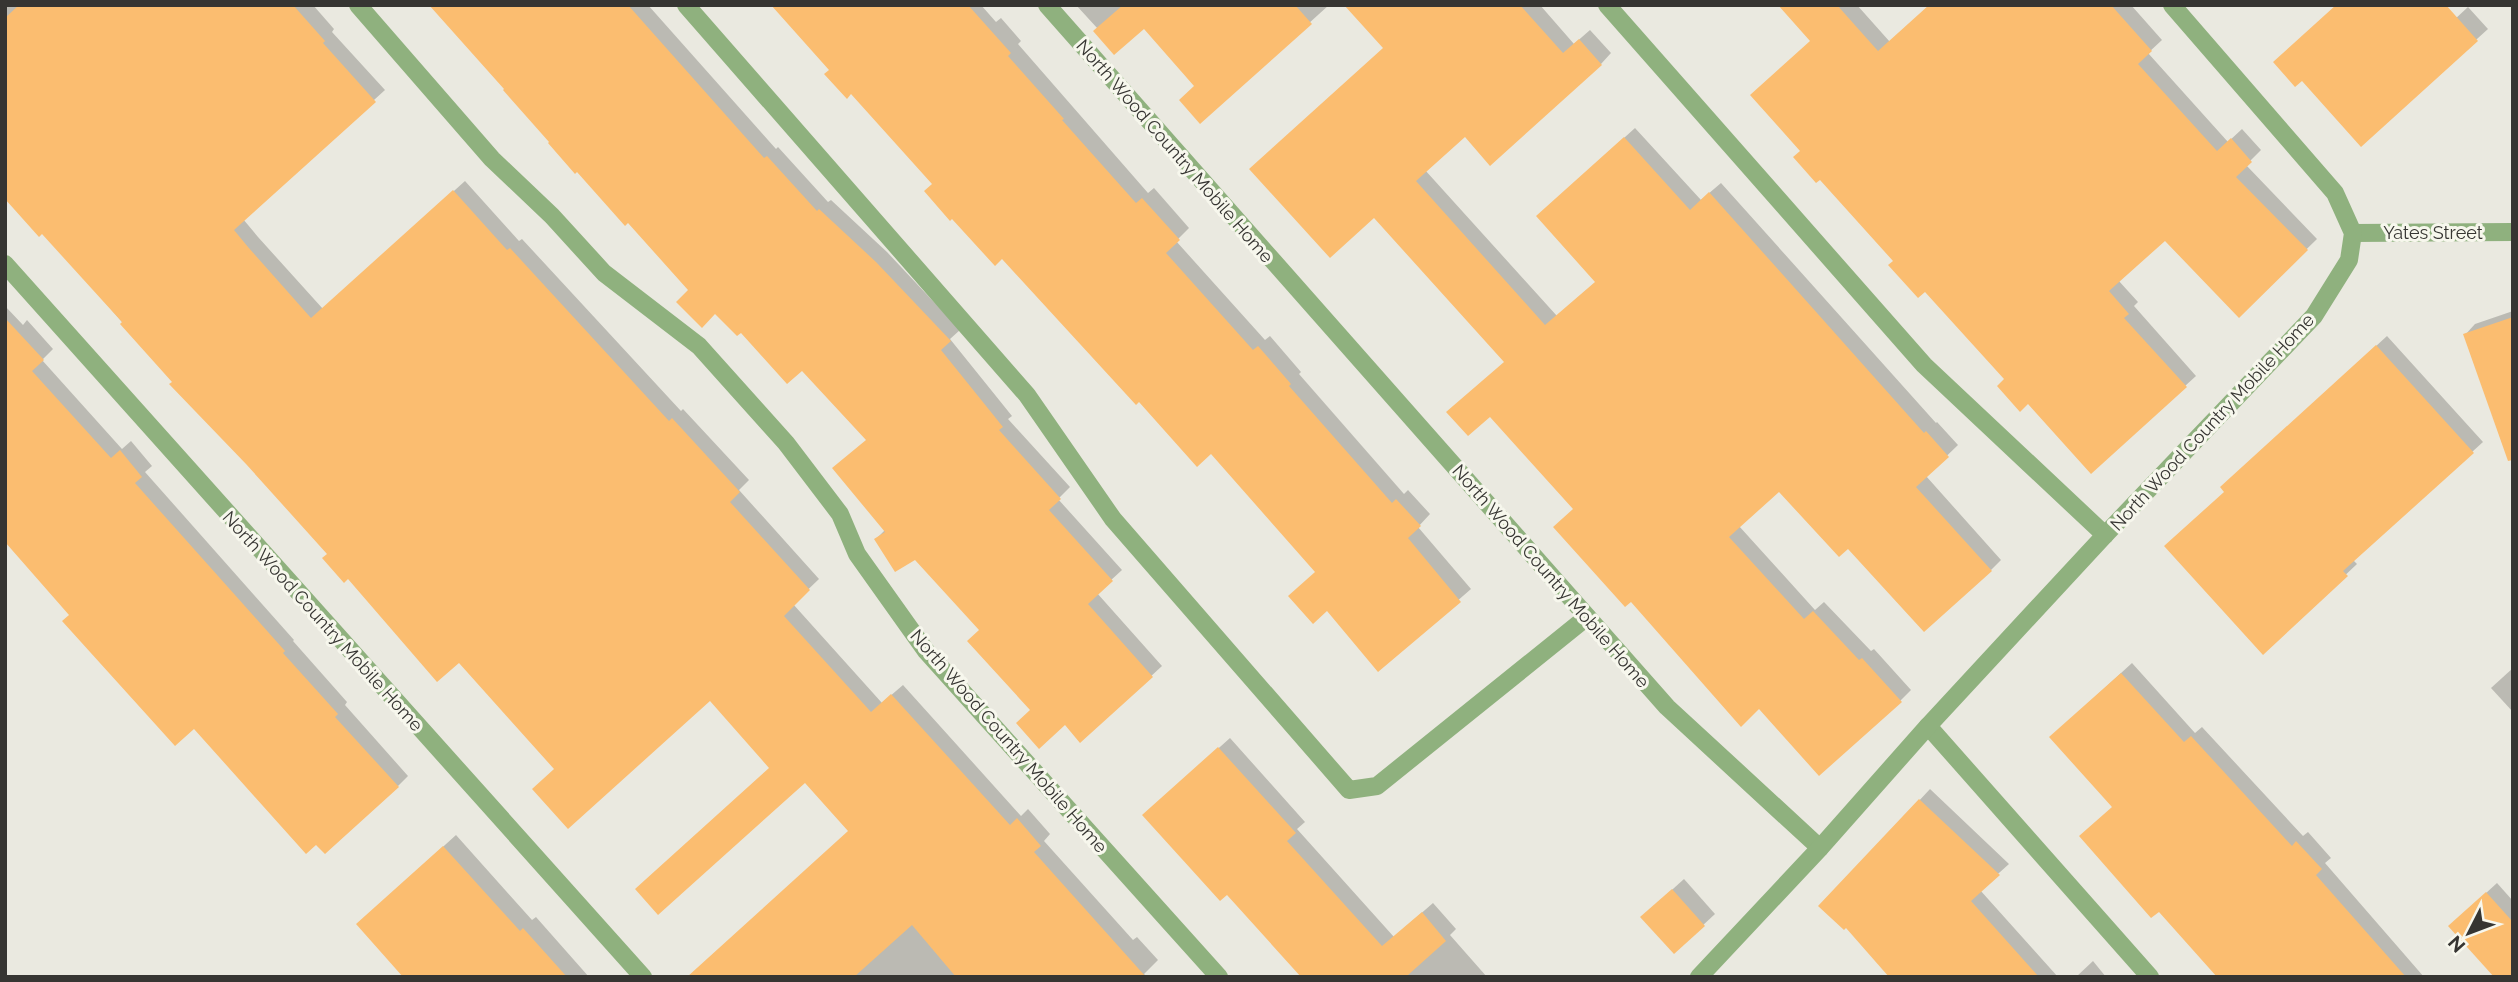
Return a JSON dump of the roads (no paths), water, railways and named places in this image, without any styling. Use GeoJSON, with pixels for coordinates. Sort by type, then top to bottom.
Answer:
{"type":"FeatureCollection","features":[{"type":"Feature","properties":{"kind":"street","name":"North Wood Country Mobile Home"},"geometry":{"type":"LineString","coordinates":[[358,5],[492,159],[552,215],[604,273],[699,346],[786,443],[840,514],[857,554],[926,651],[1219,977]]}},
{"type":"Feature","properties":{"kind":"street"},"geometry":{"type":"LineString","coordinates":[[685,5],[1027,395],[1113,519],[1349,790],[1377,786],[1587,617]]}},
{"type":"Feature","properties":{"kind":"street","name":"North Wood Country Mobile Home"},"geometry":{"type":"LineString","coordinates":[[1047,5],[1667,707],[1820,848]]}},
{"type":"Feature","properties":{"kind":"street","name":"North Wood Country Mobile Home"},"geometry":{"type":"LineString","coordinates":[[1607,5],[1924,365],[2105,535]]}},
{"type":"Feature","properties":{"kind":"street"},"geometry":{"type":"LineString","coordinates":[[2172,5],[2335,193],[2353,233]]}},
{"type":"Feature","properties":{"kind":"street","name":"Yates Street"},"geometry":{"type":"LineString","coordinates":[[2353,233],[2513,232]]}},
{"type":"Feature","properties":{"kind":"street","name":"North Wood Country Mobile Home"},"geometry":{"type":"LineString","coordinates":[[1699,977],[2105,535],[2314,316],[2349,260],[2353,233]]}},
{"type":"Feature","properties":{"kind":"street","name":"North Wood Country Mobile Home"},"geometry":{"type":"LineString","coordinates":[[5,264],[643,977]]}},
{"type":"Feature","properties":{"kind":"street"},"geometry":{"type":"LineString","coordinates":[[1928,726],[2150,977]]}}]}
